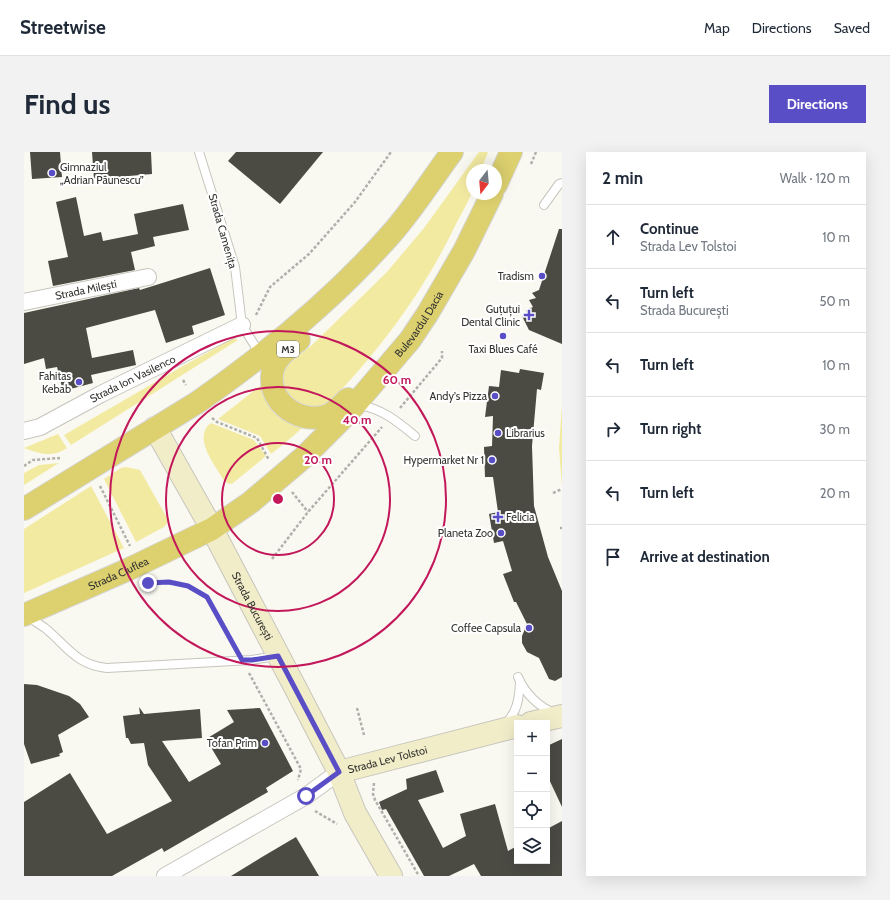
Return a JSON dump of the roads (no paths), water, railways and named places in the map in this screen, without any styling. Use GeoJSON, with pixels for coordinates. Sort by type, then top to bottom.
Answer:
{"type":"FeatureCollection","features":[{"type":"Feature","properties":{"kind":"highway","name":"M3"},"geometry":{"type":"LineString","coordinates":[[24,509],[225,383],[324,303],[393,232],[452,152]]}},
{"type":"Feature","properties":{"kind":"highway","name":"M3"},"geometry":{"type":"LineString","coordinates":[[428,314],[416,314],[383,359],[341,406],[327,416],[307,417],[290,412],[277,397],[271,380],[275,365],[284,352],[326,317],[401,241],[450,172],[455,152]]}},
{"type":"Feature","properties":{"kind":"highway"},"geometry":{"type":"LineString","coordinates":[[502,172],[511,152]]}},
{"type":"Feature","properties":{"kind":"highway","name":"Bulevardul Dacia"},"geometry":{"type":"LineString","coordinates":[[212,529],[251,502],[281,478],[325,437],[355,405],[410,340],[428,314],[464,251],[489,200]]}},
{"type":"Feature","properties":{"kind":"highway","name":"Strada Ciuflea"},"geometry":{"type":"LineString","coordinates":[[25,615],[127,570],[212,529]]}},
{"type":"Feature","properties":{"kind":"main road","name":"Strada București"},"geometry":{"type":"LineString","coordinates":[[155,428],[212,529],[339,772],[355,813],[391,876]]}},
{"type":"Feature","properties":{"kind":"main road"},"geometry":{"type":"LineString","coordinates":[[544,720],[562,716]]}},
{"type":"Feature","properties":{"kind":"main road","name":"Strada Lev Tolstoi"},"geometry":{"type":"LineString","coordinates":[[339,772],[508,728]]}},
{"type":"Feature","properties":{"kind":"street","name":"Strada Milești"},"geometry":{"type":"LineString","coordinates":[[24,302],[148,277]]}},
{"type":"Feature","properties":{"kind":"street","name":"Strada Ion Vasilenco"},"geometry":{"type":"LineString","coordinates":[[24,431],[40,427],[101,394],[249,322]]}},
{"type":"Feature","properties":{"kind":"street","name":"Strada Lev Tolstoi"},"geometry":{"type":"LineString","coordinates":[[165,876],[306,796],[339,772]]}},
{"type":"Feature","properties":{"kind":"lane","name":"Strada Camenița"},"geometry":{"type":"LineString","coordinates":[[199,152],[260,355]]}},
{"type":"Feature","properties":{"kind":"lane"},"geometry":{"type":"LineString","coordinates":[[544,205],[559,184],[562,183]]}},
{"type":"Feature","properties":{"kind":"lane"},"geometry":{"type":"LineString","coordinates":[[355,405],[372,408],[388,415],[415,436]]}},
{"type":"Feature","properties":{"kind":"lane"},"geometry":{"type":"LineString","coordinates":[[25,615],[45,629],[63,646],[86,664],[96,667],[107,668],[252,660],[278,656]]}},
{"type":"Feature","properties":{"kind":"lane"},"geometry":{"type":"LineString","coordinates":[[508,728],[509,720],[516,709],[520,696],[519,680],[530,696],[542,707],[562,716]]}},
{"type":"Feature","properties":{"kind":"place","name":"Gimnaziul „Adrian Păunescu”"},"geometry":{"type":"Point","coordinates":[52,173]}},
{"type":"Feature","properties":{"kind":"place","name":"Tradism"},"geometry":{"type":"Point","coordinates":[542,276]}},
{"type":"Feature","properties":{"kind":"place","name":"Guțuțui Dental Clinic"},"geometry":{"type":"Point","coordinates":[529,315]}},
{"type":"Feature","properties":{"kind":"place","name":"Taxi Blues Café"},"geometry":{"type":"Point","coordinates":[503,336]}},
{"type":"Feature","properties":{"kind":"place","name":"Fahitas Kebab"},"geometry":{"type":"Point","coordinates":[79,382]}},
{"type":"Feature","properties":{"kind":"place","name":"Andy's Pizza"},"geometry":{"type":"Point","coordinates":[495,396]}},
{"type":"Feature","properties":{"kind":"place","name":"Librarius"},"geometry":{"type":"Point","coordinates":[498,433]}},
{"type":"Feature","properties":{"kind":"place","name":"Hypermarket Nr 1"},"geometry":{"type":"Point","coordinates":[492,460]}},
{"type":"Feature","properties":{"kind":"place","name":"Felicia"},"geometry":{"type":"Point","coordinates":[498,517]}},
{"type":"Feature","properties":{"kind":"place","name":"Planeta Zoo"},"geometry":{"type":"Point","coordinates":[501,533]}},
{"type":"Feature","properties":{"kind":"place","name":"Coffee Capsula"},"geometry":{"type":"Point","coordinates":[529,628]}},
{"type":"Feature","properties":{"kind":"place","name":"Tofan Prim"},"geometry":{"type":"Point","coordinates":[265,743]}}]}
